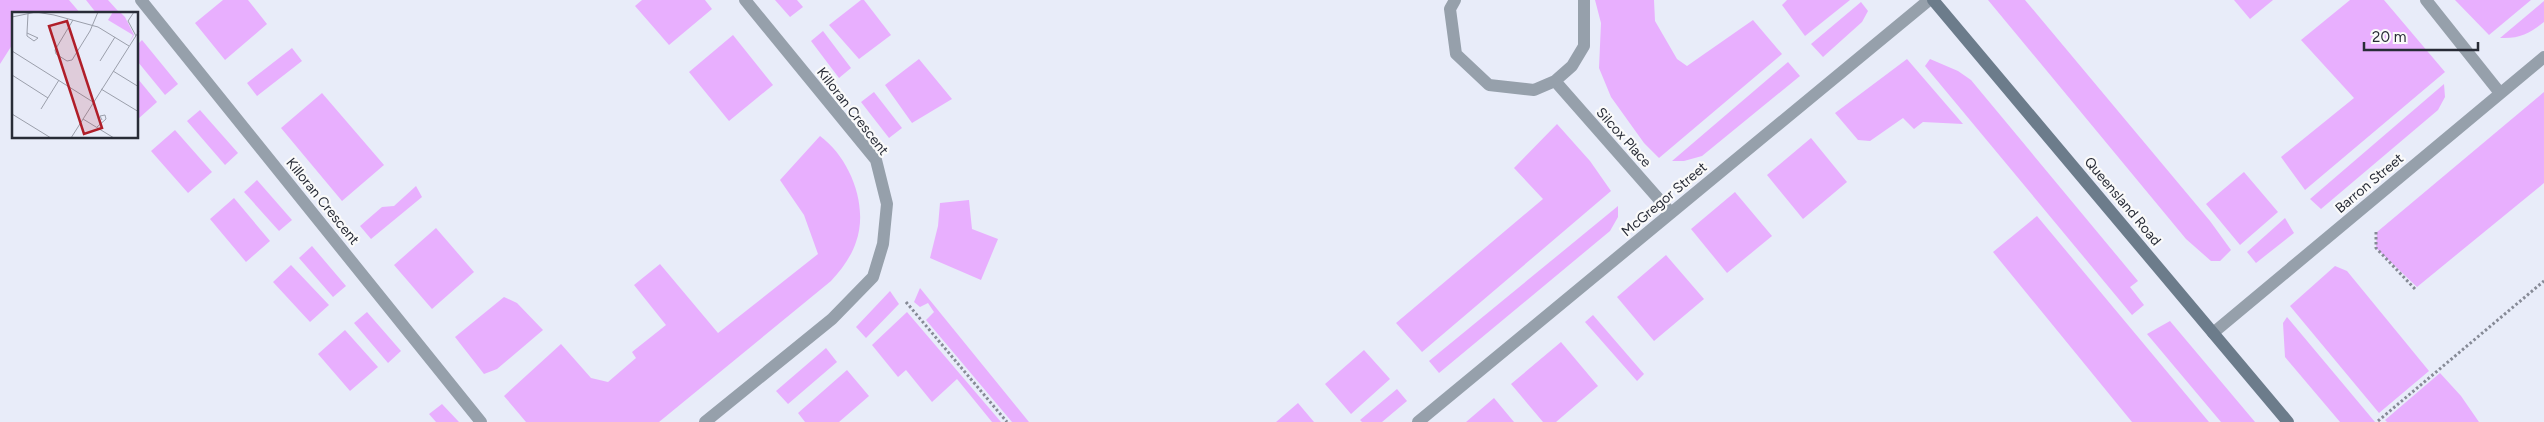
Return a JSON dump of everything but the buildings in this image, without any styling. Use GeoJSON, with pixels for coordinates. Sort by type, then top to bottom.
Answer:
{"type":"FeatureCollection","features":[{"type":"Feature","properties":{"kind":"street","name":"Killoran Crescent"},"geometry":{"type":"LineString","coordinates":[[141,0],[481,422]]}},
{"type":"Feature","properties":{"kind":"street","name":"Killoran Crescent"},"geometry":{"type":"LineString","coordinates":[[705,422],[832,319],[872,276],[883,244],[887,204],[876,160],[745,0]]}},
{"type":"Feature","properties":{"kind":"street"},"geometry":{"type":"LineString","coordinates":[[1455,0],[1450,9],[1456,54],[1489,85],[1534,90],[1555,81],[1572,66],[1584,46],[1584,0]]}},
{"type":"Feature","properties":{"kind":"street","name":"McGregor Street"},"geometry":{"type":"LineString","coordinates":[[1418,422],[1929,0]]}},
{"type":"Feature","properties":{"kind":"street","name":"Queensland Road"},"geometry":{"type":"LineString","coordinates":[[1933,0],[2288,422]]}},
{"type":"Feature","properties":{"kind":"street"},"geometry":{"type":"LineString","coordinates":[[2426,0],[2500,93]]}},
{"type":"Feature","properties":{"kind":"street","name":"Barron Street"},"geometry":{"type":"LineString","coordinates":[[2213,333],[2544,57]]}},
{"type":"Feature","properties":{"kind":"street","name":"Silcox Place"},"geometry":{"type":"LineString","coordinates":[[1555,81],[1671,213]]}},
{"type":"Feature","properties":{"kind":"path"},"geometry":{"type":"LineString","coordinates":[[2376,231],[2376,248],[2415,289]]}},
{"type":"Feature","properties":{"kind":"path"},"geometry":{"type":"LineString","coordinates":[[2378,421],[2544,281]]}},
{"type":"Feature","properties":{"kind":"path"},"geometry":{"type":"LineString","coordinates":[[906,302],[1007,422]]}},
{"type":"Feature","properties":{"kind":"shaded area"},"geometry":{"type":"Polygon","coordinates":[[[0,0],[69,0],[79,12],[12,12],[12,45],[0,64],[0,0]]]}},
{"type":"Feature","properties":{"kind":"shaded area"},"geometry":{"type":"Polygon","coordinates":[[[86,0],[108,0],[118,11],[117,12],[95,12],[86,0]]]}},
{"type":"Feature","properties":{"kind":"shaded area"},"geometry":{"type":"Polygon","coordinates":[[[223,0],[248,0],[267,24],[225,60],[195,23],[223,0]]]}},
{"type":"Feature","properties":{"kind":"shaded area"},"geometry":{"type":"Polygon","coordinates":[[[642,0],[705,0],[712,9],[669,45],[635,6],[642,0]]]}},
{"type":"Feature","properties":{"kind":"shaded area"},"geometry":{"type":"Polygon","coordinates":[[[775,0],[797,0],[803,7],[790,17],[775,0]]]}},
{"type":"Feature","properties":{"kind":"shaded area"},"geometry":{"type":"Polygon","coordinates":[[[861,0],[864,0],[891,35],[859,59],[829,25],[861,0]]]}},
{"type":"Feature","properties":{"kind":"shaded area"},"geometry":{"type":"Polygon","coordinates":[[[1595,0],[1654,0],[1655,21],[1677,59],[1687,66],[1753,20],[1782,54],[1659,158],[1644,143],[1611,97],[1599,68],[1601,23],[1595,0]]]}},
{"type":"Feature","properties":{"kind":"shaded area"},"geometry":{"type":"Polygon","coordinates":[[[1787,0],[1850,0],[1805,36],[1782,5],[1787,0]]]}},
{"type":"Feature","properties":{"kind":"shaded area"},"geometry":{"type":"Polygon","coordinates":[[[1988,0],[2025,0],[2210,221],[2231,250],[2220,261],[2211,261],[2186,239],[1988,0]]]}},
{"type":"Feature","properties":{"kind":"shaded area"},"geometry":{"type":"Polygon","coordinates":[[[2234,0],[2273,0],[2250,19],[2234,0]]]}},
{"type":"Feature","properties":{"kind":"shaded area"},"geometry":{"type":"Polygon","coordinates":[[[2350,0],[2384,0],[2445,72],[2305,190],[2281,157],[2354,98],[2301,40],[2350,0]]]}},
{"type":"Feature","properties":{"kind":"shaded area"},"geometry":{"type":"Polygon","coordinates":[[[2455,0],[2531,0],[2489,35],[2455,0]]]}},
{"type":"Feature","properties":{"kind":"shaded area"},"geometry":{"type":"Polygon","coordinates":[[[2544,1],[2544,22],[2524,35],[2513,38],[2500,38],[2544,1]]]}},
{"type":"Feature","properties":{"kind":"shaded area"},"geometry":{"type":"Polygon","coordinates":[[[1861,2],[1868,11],[1862,22],[1823,57],[1811,44],[1861,2]]]}},
{"type":"Feature","properties":{"kind":"shaded area"},"geometry":{"type":"Polygon","coordinates":[[[823,31],[851,68],[839,78],[811,41],[823,31]]]}},
{"type":"Feature","properties":{"kind":"shaded area"},"geometry":{"type":"Polygon","coordinates":[[[733,35],[773,85],[729,121],[689,72],[733,35]]]}},
{"type":"Feature","properties":{"kind":"shaded area"},"geometry":{"type":"Polygon","coordinates":[[[142,40],[178,84],[165,95],[139,63],[139,43],[142,40]]]}},
{"type":"Feature","properties":{"kind":"shaded area"},"geometry":{"type":"Polygon","coordinates":[[[292,48],[302,61],[257,96],[247,83],[292,48]]]}},
{"type":"Feature","properties":{"kind":"shaded area"},"geometry":{"type":"Polygon","coordinates":[[[919,59],[952,99],[912,123],[885,85],[919,59]]]}},
{"type":"Feature","properties":{"kind":"shaded area"},"geometry":{"type":"Polygon","coordinates":[[[1907,59],[1963,124],[1923,122],[1914,129],[1903,118],[1870,141],[1858,140],[1835,113],[1907,59]]]}},
{"type":"Feature","properties":{"kind":"shaded area"},"geometry":{"type":"Polygon","coordinates":[[[1930,59],[1958,71],[1971,80],[2138,281],[2130,287],[2144,305],[2132,315],[1925,66],[1930,59]]]}},
{"type":"Feature","properties":{"kind":"shaded area"},"geometry":{"type":"Polygon","coordinates":[[[1788,62],[1800,76],[1702,156],[1684,161],[1672,161],[1788,62]]]}},
{"type":"Feature","properties":{"kind":"shaded area"},"geometry":{"type":"Polygon","coordinates":[[[139,80],[157,102],[139,118],[139,80]]]}},
{"type":"Feature","properties":{"kind":"shaded area"},"geometry":{"type":"Polygon","coordinates":[[[2444,84],[2445,97],[2438,110],[2321,209],[2310,199],[2444,84]]]}},
{"type":"Feature","properties":{"kind":"shaded area"},"geometry":{"type":"Polygon","coordinates":[[[874,92],[902,128],[889,138],[861,102],[874,92]]]}},
{"type":"Feature","properties":{"kind":"shaded area"},"geometry":{"type":"Polygon","coordinates":[[[2544,92],[2544,183],[2417,287],[2376,248],[2377,232],[2544,92]]]}},
{"type":"Feature","properties":{"kind":"shaded area"},"geometry":{"type":"Polygon","coordinates":[[[322,93],[384,165],[342,201],[281,128],[322,93]]]}},
{"type":"Feature","properties":{"kind":"shaded area"},"geometry":{"type":"Polygon","coordinates":[[[200,110],[238,153],[225,165],[187,121],[200,110]]]}},
{"type":"Feature","properties":{"kind":"shaded area"},"geometry":{"type":"Polygon","coordinates":[[[1557,124],[1590,161],[1611,191],[1422,352],[1396,323],[1543,199],[1514,168],[1557,124]]]}},
{"type":"Feature","properties":{"kind":"shaded area"},"geometry":{"type":"Polygon","coordinates":[[[175,130],[212,172],[188,193],[151,151],[175,130]]]}},
{"type":"Feature","properties":{"kind":"shaded area"},"geometry":{"type":"Polygon","coordinates":[[[820,136],[831,145],[848,170],[858,198],[860,213],[859,228],[852,253],[831,281],[659,422],[526,422],[504,396],[561,344],[591,378],[608,382],[636,358],[632,352],[666,325],[634,285],[660,264],[718,333],[818,254],[804,215],[780,180],[820,136]]]}},
{"type":"Feature","properties":{"kind":"shaded area"},"geometry":{"type":"Polygon","coordinates":[[[1811,138],[1847,182],[1803,219],[1767,175],[1811,138]]]}},
{"type":"Feature","properties":{"kind":"shaded area"},"geometry":{"type":"Polygon","coordinates":[[[2244,172],[2278,212],[2240,245],[2206,204],[2244,172]]]}},
{"type":"Feature","properties":{"kind":"shaded area"},"geometry":{"type":"Polygon","coordinates":[[[257,180],[292,220],[279,231],[244,192],[257,180]]]}},
{"type":"Feature","properties":{"kind":"shaded area"},"geometry":{"type":"Polygon","coordinates":[[[416,186],[422,197],[371,239],[360,226],[382,207],[394,206],[416,186]]]}},
{"type":"Feature","properties":{"kind":"shaded area"},"geometry":{"type":"Polygon","coordinates":[[[1735,192],[1772,236],[1727,273],[1691,229],[1735,192]]]}},
{"type":"Feature","properties":{"kind":"shaded area"},"geometry":{"type":"Polygon","coordinates":[[[234,198],[270,241],[246,262],[210,219],[234,198]]]}},
{"type":"Feature","properties":{"kind":"shaded area"},"geometry":{"type":"Polygon","coordinates":[[[969,200],[972,229],[998,239],[981,280],[930,258],[938,226],[940,203],[969,200]]]}},
{"type":"Feature","properties":{"kind":"shaded area"},"geometry":{"type":"Polygon","coordinates":[[[1618,206],[1618,217],[1610,231],[1439,373],[1429,361],[1618,206]]]}},
{"type":"Feature","properties":{"kind":"shaded area"},"geometry":{"type":"Polygon","coordinates":[[[2037,216],[2209,422],[2132,422],[1993,252],[2037,216]]]}},
{"type":"Feature","properties":{"kind":"shaded area"},"geometry":{"type":"Polygon","coordinates":[[[2285,218],[2294,233],[2256,263],[2247,252],[2285,218]]]}},
{"type":"Feature","properties":{"kind":"shaded area"},"geometry":{"type":"Polygon","coordinates":[[[436,228],[474,272],[432,309],[394,265],[436,228]]]}},
{"type":"Feature","properties":{"kind":"shaded area"},"geometry":{"type":"Polygon","coordinates":[[[312,246],[346,286],[333,297],[299,258],[312,246]]]}},
{"type":"Feature","properties":{"kind":"shaded area"},"geometry":{"type":"Polygon","coordinates":[[[1666,255],[1704,299],[1654,341],[1617,297],[1666,255]]]}},
{"type":"Feature","properties":{"kind":"shaded area"},"geometry":{"type":"Polygon","coordinates":[[[291,265],[329,305],[310,322],[273,282],[291,265]]]}},
{"type":"Feature","properties":{"kind":"shaded area"},"geometry":{"type":"Polygon","coordinates":[[[2335,266],[2347,271],[2429,371],[2379,413],[2290,306],[2335,266]]]}},
{"type":"Feature","properties":{"kind":"shaded area"},"geometry":{"type":"Polygon","coordinates":[[[920,288],[1029,422],[1012,422],[926,320],[934,312],[928,303],[920,307],[914,302],[920,288]]]}},
{"type":"Feature","properties":{"kind":"shaded area"},"geometry":{"type":"Polygon","coordinates":[[[890,291],[899,304],[866,338],[856,327],[890,291]]]}},
{"type":"Feature","properties":{"kind":"shaded area"},"geometry":{"type":"Polygon","coordinates":[[[504,297],[517,303],[543,330],[497,369],[484,374],[455,337],[504,297]]]}},
{"type":"Feature","properties":{"kind":"shaded area"},"geometry":{"type":"Polygon","coordinates":[[[367,312],[401,351],[388,363],[354,323],[367,312]]]}},
{"type":"Feature","properties":{"kind":"shaded area"},"geometry":{"type":"Polygon","coordinates":[[[907,312],[1001,422],[992,422],[957,379],[932,402],[906,370],[898,377],[872,345],[907,312]]]}},
{"type":"Feature","properties":{"kind":"shaded area"},"geometry":{"type":"Polygon","coordinates":[[[1593,315],[1644,374],[1637,381],[1585,322],[1593,315]]]}},
{"type":"Feature","properties":{"kind":"shaded area"},"geometry":{"type":"Polygon","coordinates":[[[2287,317],[2375,422],[2340,422],[2285,357],[2283,323],[2287,317]]]}},
{"type":"Feature","properties":{"kind":"shaded area"},"geometry":{"type":"Polygon","coordinates":[[[2170,321],[2255,422],[2221,422],[2147,334],[2170,321]]]}},
{"type":"Feature","properties":{"kind":"shaded area"},"geometry":{"type":"Polygon","coordinates":[[[345,330],[378,367],[350,391],[318,354],[345,330]]]}},
{"type":"Feature","properties":{"kind":"shaded area"},"geometry":{"type":"Polygon","coordinates":[[[1561,342],[1598,386],[1556,422],[1543,422],[1511,384],[1561,342]]]}},
{"type":"Feature","properties":{"kind":"shaded area"},"geometry":{"type":"Polygon","coordinates":[[[826,348],[837,362],[788,404],[776,391],[826,348]]]}},
{"type":"Feature","properties":{"kind":"shaded area"},"geometry":{"type":"Polygon","coordinates":[[[1364,350],[1390,379],[1351,414],[1325,384],[1364,350]]]}},
{"type":"Feature","properties":{"kind":"shaded area"},"geometry":{"type":"Polygon","coordinates":[[[847,370],[869,396],[839,422],[805,422],[798,413],[847,370]]]}},
{"type":"Feature","properties":{"kind":"shaded area"},"geometry":{"type":"Polygon","coordinates":[[[2440,373],[2461,396],[2479,422],[2387,422],[2385,420],[2440,373]]]}},
{"type":"Feature","properties":{"kind":"shaded area"},"geometry":{"type":"Polygon","coordinates":[[[1397,389],[1407,401],[1382,422],[1362,422],[1360,420],[1397,389]]]}},
{"type":"Feature","properties":{"kind":"shaded area"},"geometry":{"type":"Polygon","coordinates":[[[1494,398],[1514,422],[1466,422],[1494,398]]]}},
{"type":"Feature","properties":{"kind":"shaded area"},"geometry":{"type":"Polygon","coordinates":[[[1298,403],[1314,422],[1276,422],[1298,403]]]}},
{"type":"Feature","properties":{"kind":"shaded area"},"geometry":{"type":"Polygon","coordinates":[[[442,404],[459,422],[436,422],[429,414],[442,404]]]}}]}
